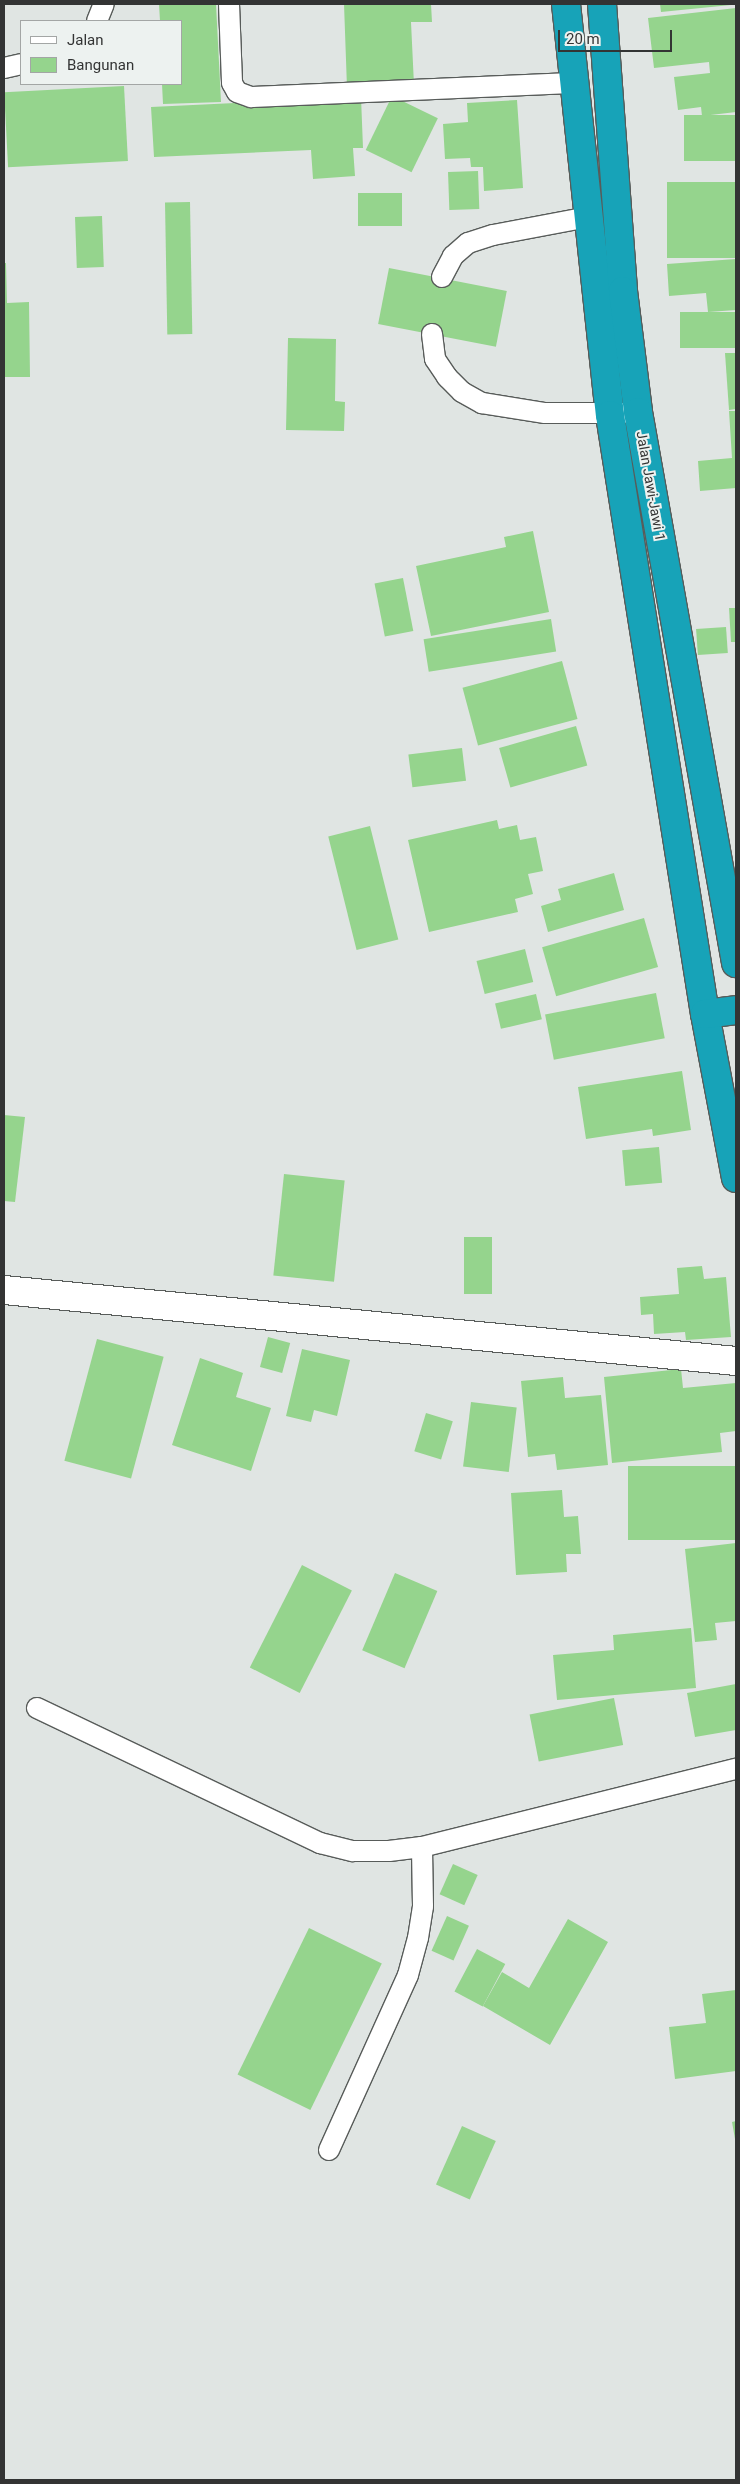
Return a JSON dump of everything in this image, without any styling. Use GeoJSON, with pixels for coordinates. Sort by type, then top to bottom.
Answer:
{"type":"FeatureCollection","features":[{"type":"Feature","properties":{"kind":"highway"},"geometry":{"type":"LineString","coordinates":[[566,4],[610,414],[705,1014],[736,1178]]}},
{"type":"Feature","properties":{"kind":"highway","name":"Jalan Jawi-Jawi 1"},"geometry":{"type":"LineString","coordinates":[[602,4],[623,290],[638,412],[736,963]]}},
{"type":"Feature","properties":{"kind":"highway"},"geometry":{"type":"LineString","coordinates":[[705,1014],[736,1010]]}},
{"type":"Feature","properties":{"kind":"street"},"geometry":{"type":"LineString","coordinates":[[4,1290],[736,1361]]}},
{"type":"Feature","properties":{"kind":"lane"},"geometry":{"type":"LineString","coordinates":[[97,20],[104,4]]}},
{"type":"Feature","properties":{"kind":"lane"},"geometry":{"type":"LineString","coordinates":[[229,4],[232,83],[237,92],[250,97],[278,94],[573,82]]}},
{"type":"Feature","properties":{"kind":"lane"},"geometry":{"type":"LineString","coordinates":[[4,68],[20,64]]}},
{"type":"Feature","properties":{"kind":"lane"},"geometry":{"type":"LineString","coordinates":[[442,277],[452,256],[468,243],[493,235],[588,217]]}},
{"type":"Feature","properties":{"kind":"lane"},"geometry":{"type":"LineString","coordinates":[[432,334],[435,358],[447,377],[462,392],[482,402],[545,413],[610,414],[638,412]]}},
{"type":"Feature","properties":{"kind":"lane"},"geometry":{"type":"LineString","coordinates":[[37,1708],[320,1844],[353,1850],[389,1850],[422,1847],[736,1769]]}},
{"type":"Feature","properties":{"kind":"lane"},"geometry":{"type":"LineString","coordinates":[[329,2150],[408,1975],[418,1938],[423,1906],[422,1847]]}},
{"type":"Feature","properties":{"kind":"building"},"geometry":{"type":"Polygon","coordinates":[[[159,4],[216,4],[221,102],[163,104],[162,85],[182,85],[182,20],[160,20],[159,4]]]}},
{"type":"Feature","properties":{"kind":"building"},"geometry":{"type":"Polygon","coordinates":[[[344,4],[431,4],[432,22],[411,22],[414,85],[347,88],[344,4]]]}},
{"type":"Feature","properties":{"kind":"building"},"geometry":{"type":"Polygon","coordinates":[[[660,4],[730,4],[731,5],[661,12],[660,4]]]}},
{"type":"Feature","properties":{"kind":"building"},"geometry":{"type":"Polygon","coordinates":[[[736,8],[736,112],[702,116],[701,107],[678,110],[674,77],[710,73],[709,62],[654,68],[648,18],[736,8]]]}},
{"type":"Feature","properties":{"kind":"building"},"geometry":{"type":"Polygon","coordinates":[[[124,86],[128,161],[8,167],[4,92],[124,86]]]}},
{"type":"Feature","properties":{"kind":"building"},"geometry":{"type":"Polygon","coordinates":[[[392,96],[438,118],[412,172],[366,150],[392,96]]]}},
{"type":"Feature","properties":{"kind":"building"},"geometry":{"type":"Polygon","coordinates":[[[361,97],[363,148],[353,148],[355,176],[313,179],[311,150],[154,157],[151,107],[361,97]]]}},
{"type":"Feature","properties":{"kind":"building"},"geometry":{"type":"Polygon","coordinates":[[[517,100],[523,188],[484,191],[483,167],[471,167],[470,158],[445,159],[443,124],[468,122],[467,103],[517,100]]]}},
{"type":"Feature","properties":{"kind":"building"},"geometry":{"type":"Polygon","coordinates":[[[684,115],[736,115],[736,161],[684,161],[684,115]]]}},
{"type":"Feature","properties":{"kind":"building"},"geometry":{"type":"Polygon","coordinates":[[[478,171],[479,209],[449,210],[448,172],[478,171]]]}},
{"type":"Feature","properties":{"kind":"building"},"geometry":{"type":"Polygon","coordinates":[[[667,182],[736,182],[736,258],[667,258],[667,182]]]}},
{"type":"Feature","properties":{"kind":"building"},"geometry":{"type":"Polygon","coordinates":[[[358,193],[402,193],[402,226],[358,226],[358,193]]]}},
{"type":"Feature","properties":{"kind":"building"},"geometry":{"type":"Polygon","coordinates":[[[165,202],[190,202],[192,334],[167,334],[165,202]]]}},
{"type":"Feature","properties":{"kind":"building"},"geometry":{"type":"Polygon","coordinates":[[[102,216],[104,267],[77,268],[75,217],[102,216]]]}},
{"type":"Feature","properties":{"kind":"building"},"geometry":{"type":"Polygon","coordinates":[[[736,259],[736,310],[708,312],[706,293],[669,296],[667,264],[736,259]]]}},
{"type":"Feature","properties":{"kind":"building"},"geometry":{"type":"Polygon","coordinates":[[[4,263],[6,263],[7,303],[29,302],[30,377],[4,377],[4,263]]]}},
{"type":"Feature","properties":{"kind":"building"},"geometry":{"type":"Polygon","coordinates":[[[389,268],[507,291],[496,347],[378,324],[389,268]]]}},
{"type":"Feature","properties":{"kind":"building"},"geometry":{"type":"Polygon","coordinates":[[[680,312],[736,312],[736,348],[680,348],[680,312]]]}},
{"type":"Feature","properties":{"kind":"building"},"geometry":{"type":"Polygon","coordinates":[[[288,338],[336,339],[335,401],[345,402],[344,431],[286,430],[288,338]]]}},
{"type":"Feature","properties":{"kind":"building"},"geometry":{"type":"Polygon","coordinates":[[[725,353],[736,353],[736,409],[729,410],[725,353]]]}},
{"type":"Feature","properties":{"kind":"building"},"geometry":{"type":"Polygon","coordinates":[[[729,411],[736,411],[736,488],[700,491],[698,461],[732,458],[729,411]]]}},
{"type":"Feature","properties":{"kind":"building"},"geometry":{"type":"Polygon","coordinates":[[[533,531],[549,612],[431,636],[416,566],[506,547],[504,537],[533,531]]]}},
{"type":"Feature","properties":{"kind":"building"},"geometry":{"type":"Polygon","coordinates":[[[403,578],[413,631],[385,637],[375,584],[403,578]]]}},
{"type":"Feature","properties":{"kind":"building"},"geometry":{"type":"Polygon","coordinates":[[[729,608],[736,608],[736,642],[731,642],[729,608]]]}},
{"type":"Feature","properties":{"kind":"building"},"geometry":{"type":"Polygon","coordinates":[[[551,619],[556,652],[429,672],[424,639],[551,619]]]}},
{"type":"Feature","properties":{"kind":"building"},"geometry":{"type":"Polygon","coordinates":[[[726,627],[728,653],[698,655],[696,629],[726,627]]]}},
{"type":"Feature","properties":{"kind":"building"},"geometry":{"type":"Polygon","coordinates":[[[562,661],[578,719],[478,746],[463,688],[562,661]]]}},
{"type":"Feature","properties":{"kind":"building"},"geometry":{"type":"Polygon","coordinates":[[[576,726],[587,765],[510,787],[499,748],[576,726]]]}},
{"type":"Feature","properties":{"kind":"building"},"geometry":{"type":"Polygon","coordinates":[[[462,748],[466,781],[412,787],[408,755],[462,748]]]}},
{"type":"Feature","properties":{"kind":"building"},"geometry":{"type":"Polygon","coordinates":[[[497,820],[499,829],[517,825],[520,840],[536,837],[543,871],[528,874],[533,894],[515,899],[518,912],[429,932],[408,840],[497,820]]]}},
{"type":"Feature","properties":{"kind":"building"},"geometry":{"type":"Polygon","coordinates":[[[370,826],[398,940],[357,950],[328,836],[370,826]]]}},
{"type":"Feature","properties":{"kind":"building"},"geometry":{"type":"Polygon","coordinates":[[[614,873],[624,910],[548,932],[541,906],[561,900],[558,889],[614,873]]]}},
{"type":"Feature","properties":{"kind":"building"},"geometry":{"type":"Polygon","coordinates":[[[644,918],[658,967],[556,996],[542,947],[644,918]]]}},
{"type":"Feature","properties":{"kind":"building"},"geometry":{"type":"Polygon","coordinates":[[[525,949],[533,982],[485,994],[476,961],[525,949]]]}},
{"type":"Feature","properties":{"kind":"building"},"geometry":{"type":"Polygon","coordinates":[[[656,993],[665,1038],[554,1060],[545,1015],[656,993]]]}},
{"type":"Feature","properties":{"kind":"building"},"geometry":{"type":"Polygon","coordinates":[[[536,994],[542,1019],[501,1029],[495,1003],[536,994]]]}},
{"type":"Feature","properties":{"kind":"building"},"geometry":{"type":"Polygon","coordinates":[[[682,1071],[691,1130],[653,1136],[652,1129],[586,1139],[578,1087],[682,1071]]]}},
{"type":"Feature","properties":{"kind":"building"},"geometry":{"type":"Polygon","coordinates":[[[4,1115],[25,1117],[15,1202],[4,1201],[4,1115]]]}},
{"type":"Feature","properties":{"kind":"building"},"geometry":{"type":"Polygon","coordinates":[[[659,1147],[662,1183],[625,1186],[622,1150],[659,1147]]]}},
{"type":"Feature","properties":{"kind":"building"},"geometry":{"type":"Polygon","coordinates":[[[284,1174],[345,1180],[334,1282],[273,1275],[284,1174]]]}},
{"type":"Feature","properties":{"kind":"building"},"geometry":{"type":"Polygon","coordinates":[[[464,1237],[492,1237],[492,1294],[464,1294],[464,1237]]]}},
{"type":"Feature","properties":{"kind":"building"},"geometry":{"type":"Polygon","coordinates":[[[702,1266],[704,1279],[726,1277],[731,1337],[686,1340],[685,1332],[654,1334],[653,1314],[641,1315],[640,1297],[679,1294],[677,1268],[702,1266]]]}},
{"type":"Feature","properties":{"kind":"building"},"geometry":{"type":"Polygon","coordinates":[[[268,1337],[290,1343],[282,1373],[260,1367],[268,1337]]]}},
{"type":"Feature","properties":{"kind":"building"},"geometry":{"type":"Polygon","coordinates":[[[97,1339],[164,1357],[131,1479],[64,1461],[97,1339]]]}},
{"type":"Feature","properties":{"kind":"building"},"geometry":{"type":"Polygon","coordinates":[[[302,1349],[350,1360],[337,1416],[314,1410],[311,1422],[286,1416],[302,1349]]]}},
{"type":"Feature","properties":{"kind":"building"},"geometry":{"type":"Polygon","coordinates":[[[200,1358],[243,1373],[236,1397],[271,1408],[251,1471],[172,1445],[200,1358]]]}},
{"type":"Feature","properties":{"kind":"building"},"geometry":{"type":"Polygon","coordinates":[[[681,1369],[683,1388],[736,1383],[736,1431],[720,1433],[722,1452],[612,1463],[604,1377],[681,1369]]]}},
{"type":"Feature","properties":{"kind":"building"},"geometry":{"type":"Polygon","coordinates":[[[563,1377],[565,1398],[601,1395],[608,1465],[557,1470],[555,1454],[528,1457],[521,1381],[563,1377]]]}},
{"type":"Feature","properties":{"kind":"building"},"geometry":{"type":"Polygon","coordinates":[[[471,1402],[517,1408],[509,1472],[463,1467],[471,1402]]]}},
{"type":"Feature","properties":{"kind":"building"},"geometry":{"type":"Polygon","coordinates":[[[426,1413],[453,1421],[441,1459],[414,1451],[426,1413]]]}},
{"type":"Feature","properties":{"kind":"building"},"geometry":{"type":"Polygon","coordinates":[[[628,1466],[736,1466],[736,1540],[628,1540],[628,1466]]]}},
{"type":"Feature","properties":{"kind":"building"},"geometry":{"type":"Polygon","coordinates":[[[562,1490],[564,1517],[578,1516],[581,1554],[566,1554],[567,1572],[516,1575],[511,1493],[562,1490]]]}},
{"type":"Feature","properties":{"kind":"building"},"geometry":{"type":"Polygon","coordinates":[[[736,1543],[736,1621],[715,1623],[717,1640],[695,1642],[685,1549],[736,1543]]]}},
{"type":"Feature","properties":{"kind":"building"},"geometry":{"type":"Polygon","coordinates":[[[302,1565],[352,1590],[300,1693],[250,1667],[302,1565]]]}},
{"type":"Feature","properties":{"kind":"building"},"geometry":{"type":"Polygon","coordinates":[[[395,1573],[437,1591],[405,1668],[362,1650],[395,1573]]]}},
{"type":"Feature","properties":{"kind":"building"},"geometry":{"type":"Polygon","coordinates":[[[691,1628],[696,1688],[557,1700],[553,1655],[614,1650],[613,1635],[691,1628]]]}},
{"type":"Feature","properties":{"kind":"building"},"geometry":{"type":"Polygon","coordinates":[[[736,1684],[736,1730],[695,1737],[687,1693],[736,1684]]]}},
{"type":"Feature","properties":{"kind":"building"},"geometry":{"type":"Polygon","coordinates":[[[614,1698],[623,1745],[539,1762],[530,1714],[614,1698]]]}},
{"type":"Feature","properties":{"kind":"building"},"geometry":{"type":"Polygon","coordinates":[[[453,1864],[478,1875],[464,1905],[440,1894],[453,1864]]]}},
{"type":"Feature","properties":{"kind":"building"},"geometry":{"type":"Polygon","coordinates":[[[447,1916],[469,1926],[453,1960],[432,1951],[447,1916]]]}},
{"type":"Feature","properties":{"kind":"building"},"geometry":{"type":"Polygon","coordinates":[[[568,1919],[608,1942],[550,2045],[483,2006],[502,1972],[529,1988],[568,1919]]]}},
{"type":"Feature","properties":{"kind":"building"},"geometry":{"type":"Polygon","coordinates":[[[309,1928],[382,1964],[310,2110],[238,2075],[309,1928]]]}},
{"type":"Feature","properties":{"kind":"building"},"geometry":{"type":"Polygon","coordinates":[[[477,1949],[505,1964],[483,2006],[454,1991],[477,1949]]]}},
{"type":"Feature","properties":{"kind":"building"},"geometry":{"type":"Polygon","coordinates":[[[736,1990],[736,2071],[675,2079],[669,2027],[706,2023],[702,1994],[736,1990]]]}},
{"type":"Feature","properties":{"kind":"building"},"geometry":{"type":"Polygon","coordinates":[[[736,2121],[736,2139],[735,2139],[732,2122],[736,2121]]]}},
{"type":"Feature","properties":{"kind":"building"},"geometry":{"type":"Polygon","coordinates":[[[462,2126],[496,2141],[470,2200],[436,2184],[462,2126]]]}}]}
